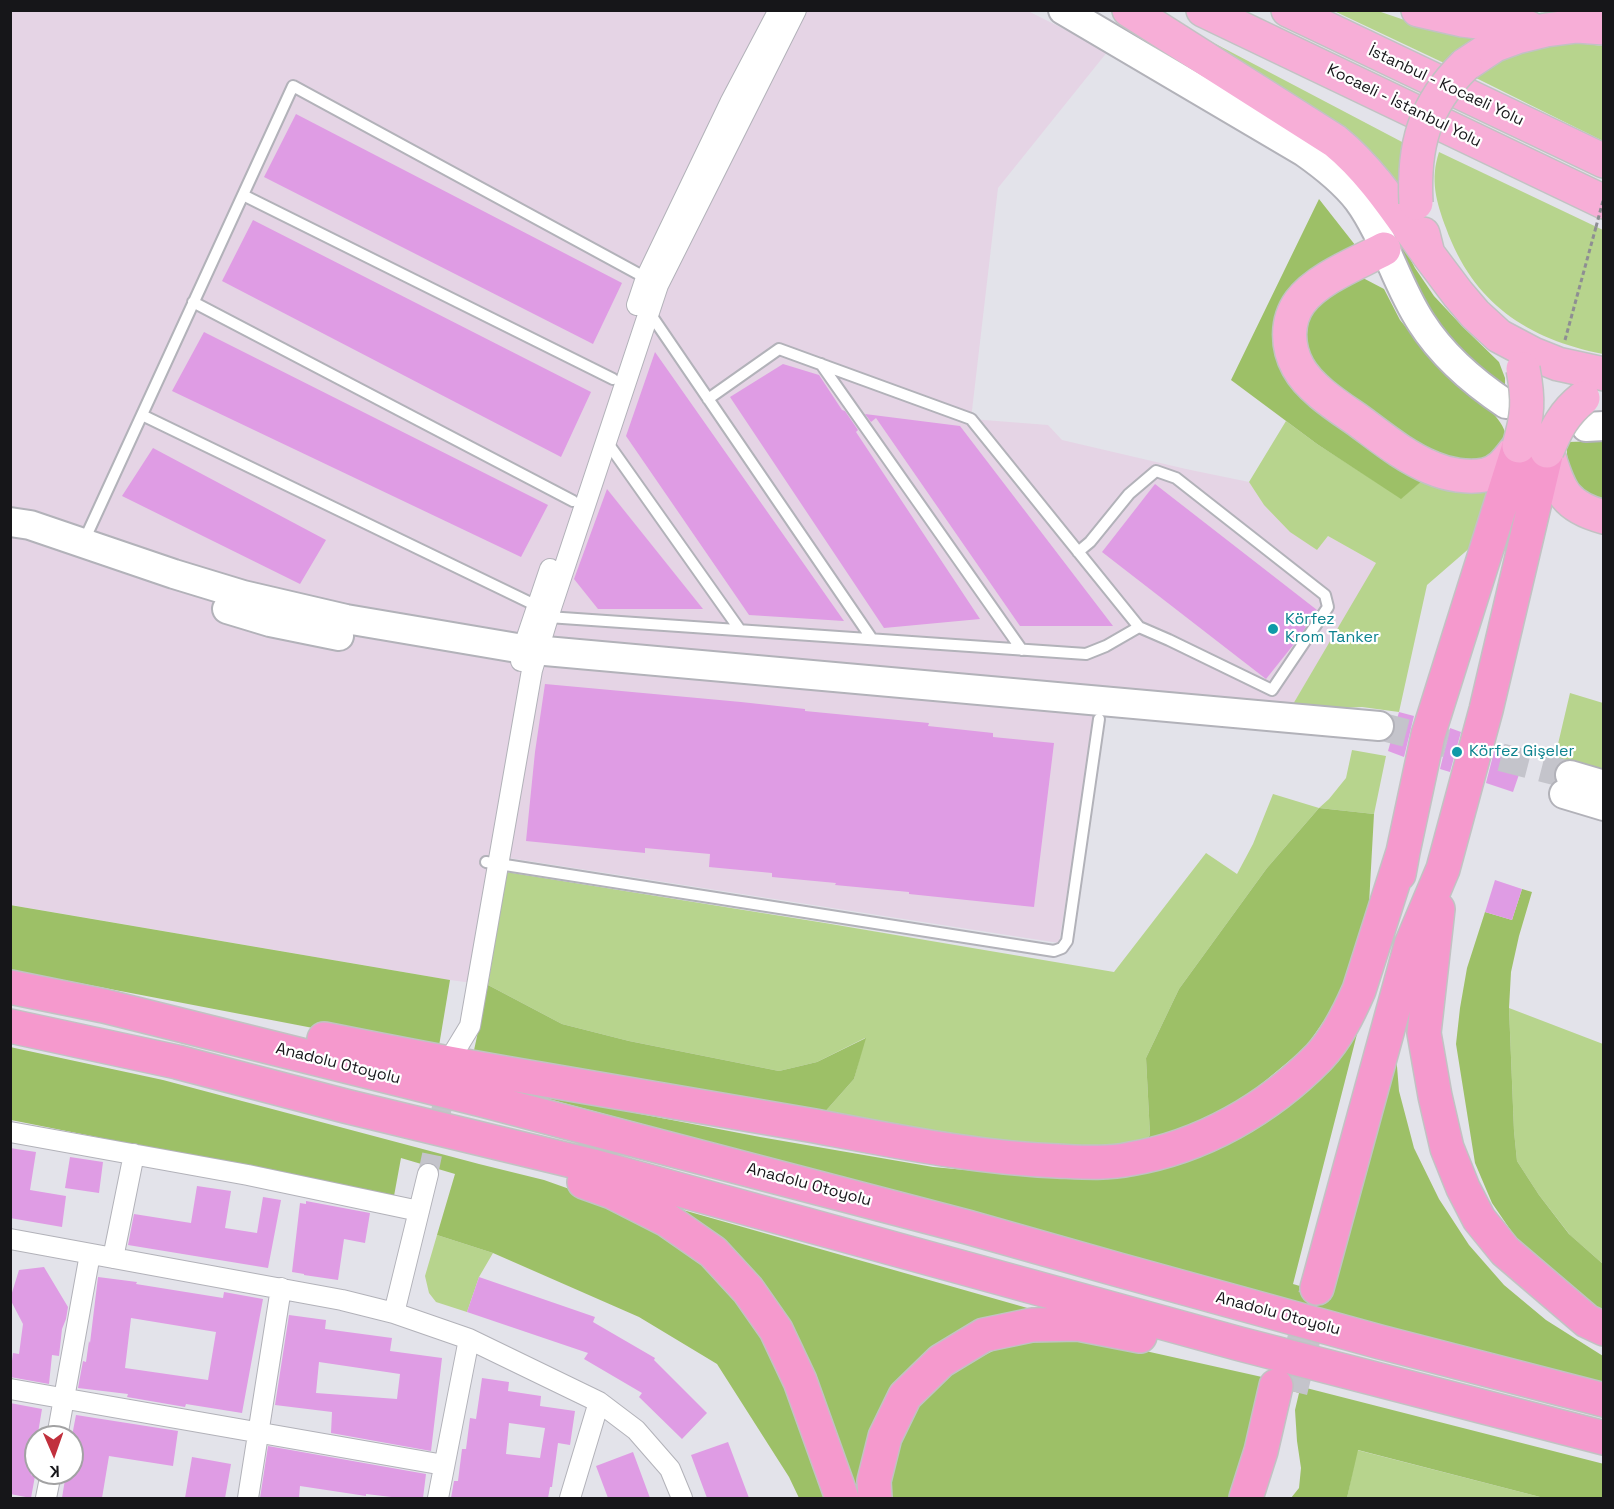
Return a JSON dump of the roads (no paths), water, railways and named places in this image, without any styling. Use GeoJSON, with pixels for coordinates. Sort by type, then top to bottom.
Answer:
{"type":"FeatureCollection","features":[{"type":"Feature","properties":{"kind":"highway"},"geometry":{"type":"LineString","coordinates":[[1130,10],[1335,141],[1353,155],[1370,174],[1475,314],[1499,336],[1558,364],[1597,407]]}},
{"type":"Feature","properties":{"kind":"highway","name":"Kocaeli - İstanbul Yolu"},"geometry":{"type":"LineString","coordinates":[[1203,10],[1600,214]]}},
{"type":"Feature","properties":{"kind":"highway","name":"İstanbul - Kocaeli Yolu"},"geometry":{"type":"LineString","coordinates":[[1288,10],[1604,161]]}},
{"type":"Feature","properties":{"kind":"highway"},"geometry":{"type":"LineString","coordinates":[[1418,10],[1484,24],[1581,24]]}},
{"type":"Feature","properties":{"kind":"highway"},"geometry":{"type":"LineString","coordinates":[[1428,254],[1416,203],[1414,178],[1420,140],[1427,118],[1439,95],[1453,76],[1465,65],[1495,45],[1517,37],[1581,24]]}},
{"type":"Feature","properties":{"kind":"highway"},"geometry":{"type":"LineString","coordinates":[[1384,249],[1310,291],[1299,303],[1292,320],[1289,335],[1298,367],[1306,379],[1332,401],[1407,456],[1433,469],[1452,475],[1485,475],[1495,471],[1533,449],[1571,407],[1597,407]]}},
{"type":"Feature","properties":{"kind":"highway"},"geometry":{"type":"LineString","coordinates":[[1499,336],[1511,389],[1527,391],[1526,422],[1533,449],[1566,498],[1577,507],[1604,517]]}},
{"type":"Feature","properties":{"kind":"highway"},"geometry":{"type":"LineString","coordinates":[[1533,449],[1483,720],[1443,869],[1411,945],[1308,1286],[1355,1072],[1387,958],[1402,852],[1428,735],[1533,449]]}},
{"type":"Feature","properties":{"kind":"highway"},"geometry":{"type":"LineString","coordinates":[[104,1006],[310,1037],[943,1149],[1022,1160],[1078,1162],[1126,1160],[1160,1153],[1199,1140],[1234,1123],[1262,1105],[1320,1055],[1351,1010],[1402,852]]}},
{"type":"Feature","properties":{"kind":"highway"},"geometry":{"type":"LineString","coordinates":[[1443,869],[1424,1034],[1435,1096],[1448,1148],[1463,1188],[1479,1219],[1505,1251],[1587,1321],[1604,1329]]}},
{"type":"Feature","properties":{"kind":"highway","name":"Anadolu Otoyolu"},"geometry":{"type":"LineString","coordinates":[[10,987],[104,1006],[482,1100],[967,1227],[1380,1342],[1604,1400]]}},
{"type":"Feature","properties":{"kind":"highway"},"geometry":{"type":"LineString","coordinates":[[10,1026],[177,1062],[345,1106],[593,1166],[1240,1344],[1604,1438]]}},
{"type":"Feature","properties":{"kind":"highway"},"geometry":{"type":"LineString","coordinates":[[345,1106],[612,1192],[667,1220],[713,1252],[748,1290],[776,1330],[800,1381],[842,1498]]}},
{"type":"Feature","properties":{"kind":"highway"},"geometry":{"type":"LineString","coordinates":[[875,1498],[874,1481],[885,1437],[905,1396],[940,1361],[984,1335],[1032,1325],[1078,1324],[1165,1341],[1240,1344]]}},
{"type":"Feature","properties":{"kind":"highway"},"geometry":{"type":"LineString","coordinates":[[1246,1498],[1283,1389],[1277,1457],[1263,1498]]}},
{"type":"Feature","properties":{"kind":"main road"},"geometry":{"type":"LineString","coordinates":[[1063,10],[1329,169],[1359,201],[1407,299],[1447,356],[1485,390],[1511,389]]}},
{"type":"Feature","properties":{"kind":"main road"},"geometry":{"type":"LineString","coordinates":[[1089,10],[1328,154],[1348,170],[1369,198],[1421,300],[1444,333],[1463,355],[1511,389]]}},
{"type":"Feature","properties":{"kind":"main road"},"geometry":{"type":"LineString","coordinates":[[10,522],[30,525],[174,574],[243,594],[528,660],[1378,735],[1099,719],[528,660],[328,634],[270,622],[26,543],[10,541]]}},
{"type":"Feature","properties":{"kind":"main road"},"geometry":{"type":"LineString","coordinates":[[1604,785],[1567,784],[1604,806]]}},
{"type":"Feature","properties":{"kind":"street"},"geometry":{"type":"LineString","coordinates":[[492,864],[470,1026],[453,1054],[492,864],[528,660],[573,501],[646,278],[730,103],[779,10]]}},
{"type":"Feature","properties":{"kind":"street"},"geometry":{"type":"LineString","coordinates":[[543,612],[607,442],[658,285],[796,10]]}},
{"type":"Feature","properties":{"kind":"street"},"geometry":{"type":"LineString","coordinates":[[10,1132],[248,1175],[420,1211]]}},
{"type":"Feature","properties":{"kind":"street"},"geometry":{"type":"LineString","coordinates":[[113,1258],[134,1154]]}},
{"type":"Feature","properties":{"kind":"street"},"geometry":{"type":"LineString","coordinates":[[394,1313],[428,1174]]}},
{"type":"Feature","properties":{"kind":"street"},"geometry":{"type":"LineString","coordinates":[[10,1239],[342,1300],[394,1313],[469,1339],[599,1402],[636,1430],[670,1469],[682,1498]]}},
{"type":"Feature","properties":{"kind":"street"},"geometry":{"type":"LineString","coordinates":[[59,1425],[90,1254]]}},
{"type":"Feature","properties":{"kind":"street"},"geometry":{"type":"LineString","coordinates":[[248,1498],[281,1288]]}},
{"type":"Feature","properties":{"kind":"street"},"geometry":{"type":"LineString","coordinates":[[438,1498],[469,1339]]}},
{"type":"Feature","properties":{"kind":"street"},"geometry":{"type":"LineString","coordinates":[[10,1389],[444,1466]]}},
{"type":"Feature","properties":{"kind":"street"},"geometry":{"type":"LineString","coordinates":[[570,1498],[599,1402]]}},
{"type":"Feature","properties":{"kind":"lane"},"geometry":{"type":"LineString","coordinates":[[83,543],[293,86],[646,278]]}},
{"type":"Feature","properties":{"kind":"lane"},"geometry":{"type":"LineString","coordinates":[[243,195],[613,379]]}},
{"type":"Feature","properties":{"kind":"lane"},"geometry":{"type":"LineString","coordinates":[[193,302],[573,501]]}},
{"type":"Feature","properties":{"kind":"lane"},"geometry":{"type":"LineString","coordinates":[[649,312],[872,639]]}},
{"type":"Feature","properties":{"kind":"lane"},"geometry":{"type":"LineString","coordinates":[[708,399],[779,349],[971,419],[1078,552],[1139,627],[1272,690],[1328,607],[1325,595],[1176,478],[1156,471],[1129,494],[1090,542],[1078,552]]}},
{"type":"Feature","properties":{"kind":"lane"},"geometry":{"type":"LineString","coordinates":[[821,364],[1022,650]]}},
{"type":"Feature","properties":{"kind":"lane"},"geometry":{"type":"LineString","coordinates":[[142,415],[543,612],[740,630],[1086,654],[1106,646],[1139,627]]}},
{"type":"Feature","properties":{"kind":"lane"},"geometry":{"type":"LineString","coordinates":[[607,442],[740,630]]}},
{"type":"Feature","properties":{"kind":"lane"},"geometry":{"type":"LineString","coordinates":[[492,864],[1054,951],[1062,948],[1066,942],[1099,719]]}},
{"type":"Feature","properties":{"kind":"tunnel"},"geometry":{"type":"LineString","coordinates":[[1379,726],[1570,775]]}},
{"type":"Feature","properties":{"kind":"tunnel"},"geometry":{"type":"LineString","coordinates":[[428,1174],[447,1083]]}},
{"type":"Feature","properties":{"kind":"tunnel"},"geometry":{"type":"LineString","coordinates":[[1291,1391],[1315,1294]]}},
{"type":"Feature","properties":{"kind":"place","name":"Körfez Krom Tanker"},"geometry":{"type":"Point","coordinates":[1273,629]}},
{"type":"Feature","properties":{"kind":"place","name":"Körfez Gişeler"},"geometry":{"type":"Point","coordinates":[1457,752]}}]}
